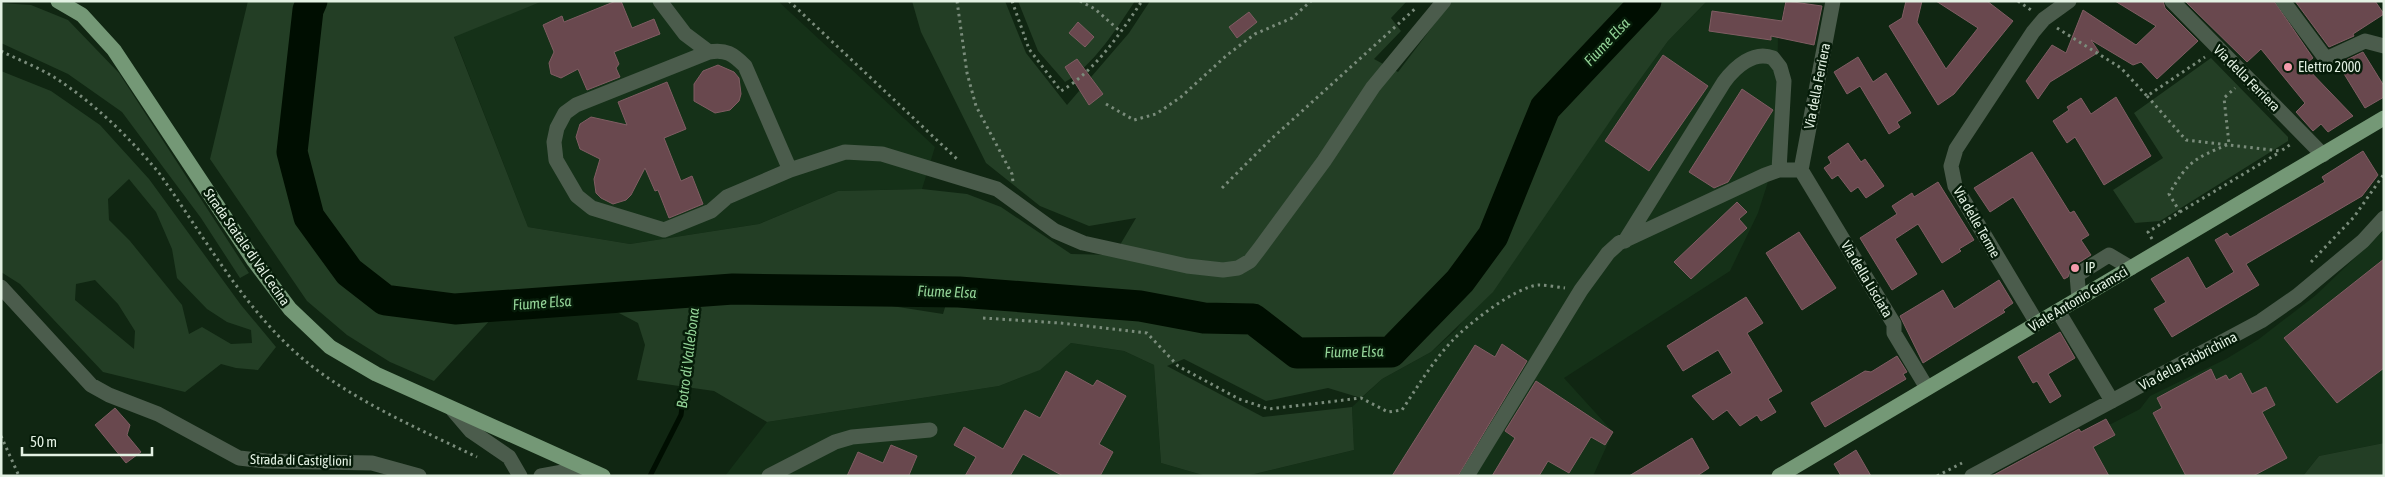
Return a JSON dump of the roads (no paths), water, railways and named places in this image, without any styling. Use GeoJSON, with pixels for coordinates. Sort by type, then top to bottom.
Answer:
{"type":"FeatureCollection","features":[{"type":"Feature","properties":{"kind":"main road","name":"Strada Statale di Val Cecina"},"geometry":{"type":"LineString","coordinates":[[58,1],[82,15],[114,50],[254,261],[304,324],[330,347],[354,362],[453,410],[603,476]]}},
{"type":"Feature","properties":{"kind":"main road","name":"Viale Antonio Gramsci"},"geometry":{"type":"LineString","coordinates":[[1779,476],[2381,120]]}},
{"type":"Feature","properties":{"kind":"street"},"geometry":{"type":"LineString","coordinates":[[660,1],[685,34],[709,52]]}},
{"type":"Feature","properties":{"kind":"street"},"geometry":{"type":"LineString","coordinates":[[790,170],[745,66],[734,54],[721,50],[709,52],[576,105],[565,113],[557,128],[554,142],[556,160],[577,196],[592,208],[664,230],[711,212],[727,197],[790,170],[845,152],[882,154],[997,189],[1055,231],[1083,243],[1187,266],[1223,270],[1238,268],[1250,261],[1324,161],[1373,87],[1444,1]]}},
{"type":"Feature","properties":{"kind":"street","name":"Via della Ferriera"},"geometry":{"type":"LineString","coordinates":[[1800,170],[1833,1]]}},
{"type":"Feature","properties":{"kind":"street","name":"Via delle Terme"},"geometry":{"type":"LineString","coordinates":[[2037,324],[1955,186],[1951,166],[1959,143],[2028,39],[2044,19],[2069,1]]}},
{"type":"Feature","properties":{"kind":"street","name":"Via della Ferriera"},"geometry":{"type":"LineString","coordinates":[[2172,1],[2323,155]]}},
{"type":"Feature","properties":{"kind":"street"},"geometry":{"type":"LineString","coordinates":[[2283,1],[2326,59],[2365,41],[2384,46]]}},
{"type":"Feature","properties":{"kind":"street"},"geometry":{"type":"LineString","coordinates":[[1625,241],[1724,82],[1735,68],[1760,56],[1773,58],[1784,76],[1779,170]]}},
{"type":"Feature","properties":{"kind":"street"},"geometry":{"type":"LineString","coordinates":[[1467,476],[1581,290],[1608,253],[1625,241],[1779,170],[1800,170]]}},
{"type":"Feature","properties":{"kind":"street","name":"Via della Lisciata"},"geometry":{"type":"LineString","coordinates":[[1800,170],[1894,324],[1894,333],[1927,388]]}},
{"type":"Feature","properties":{"kind":"street","name":"Via della Fabbrichina"},"geometry":{"type":"LineString","coordinates":[[1972,476],[2244,331],[2279,310],[2363,241],[2384,218]]}},
{"type":"Feature","properties":{"kind":"street"},"geometry":{"type":"LineString","coordinates":[[2079,299],[2078,275],[2109,255],[2131,268]]}},
{"type":"Feature","properties":{"kind":"street","name":"Strada di Castiglioni"},"geometry":{"type":"LineString","coordinates":[[1,287],[91,385],[109,395],[158,414],[232,455],[256,461],[372,462],[419,476]]}},
{"type":"Feature","properties":{"kind":"street"},"geometry":{"type":"LineString","coordinates":[[2058,311],[2112,401]]}},
{"type":"Feature","properties":{"kind":"street"},"geometry":{"type":"LineString","coordinates":[[453,410],[471,431],[509,457],[520,476]]}},
{"type":"Feature","properties":{"kind":"street"},"geometry":{"type":"LineString","coordinates":[[769,476],[826,446],[852,437],[930,430]]}},
{"type":"Feature","properties":{"kind":"street"},"geometry":{"type":"LineString","coordinates":[[541,476],[585,468]]}},
{"type":"Feature","properties":{"kind":"waterway","name":"Fiume Elsa"},"geometry":{"type":"LineString","coordinates":[[312,1],[308,10],[292,152],[309,217],[349,272],[385,300],[455,309],[733,289],[959,292],[1140,306],[1204,318],[1253,319],[1297,353],[1391,352],[1460,281],[1493,236],[1545,108],[1646,1]]}},
{"type":"Feature","properties":{"kind":"waterway","name":"Botro di Vallebona"},"geometry":{"type":"LineString","coordinates":[[650,476],[681,415],[697,292]]}},
{"type":"Feature","properties":{"kind":"place","name":"Elettro 2000"},"geometry":{"type":"Point","coordinates":[2288,67]}},
{"type":"Feature","properties":{"kind":"place","name":"IP"},"geometry":{"type":"Point","coordinates":[2075,268]}}]}
